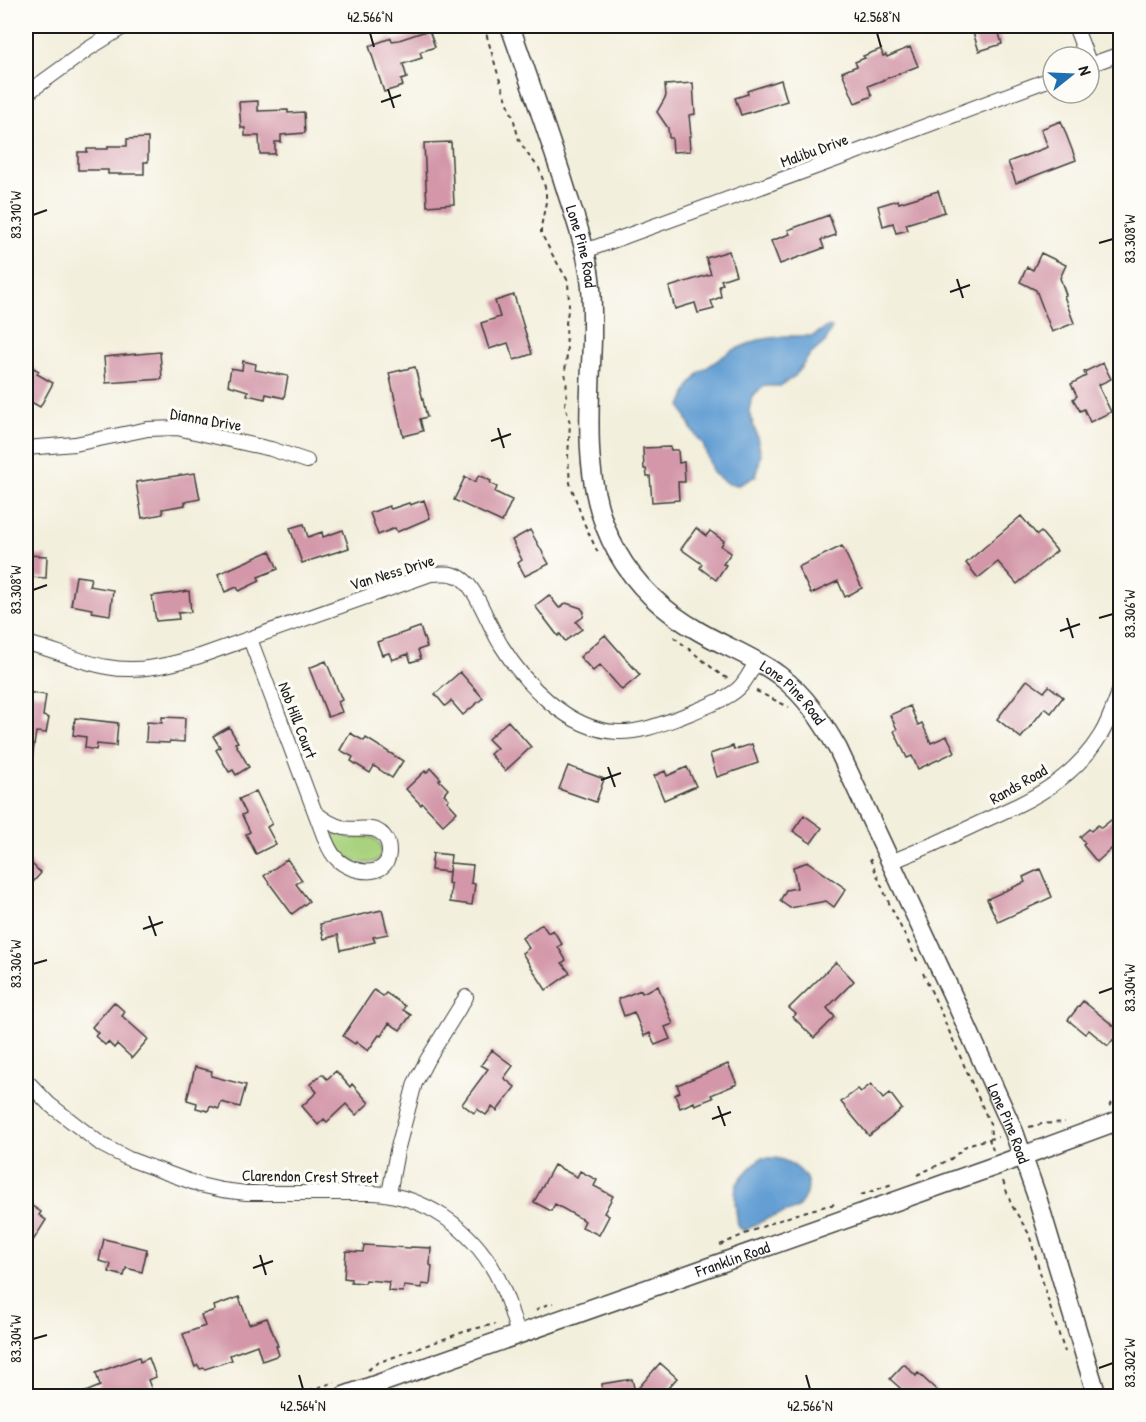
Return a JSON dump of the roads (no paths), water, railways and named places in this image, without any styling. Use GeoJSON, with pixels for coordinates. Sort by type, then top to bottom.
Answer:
{"type":"FeatureCollection","features":[{"type":"Feature","properties":{"kind":"street"},"geometry":{"type":"LineString","coordinates":[[26,94],[88,49],[125,26]]}},
{"type":"Feature","properties":{"kind":"street","name":"Lone Pine Road"},"geometry":{"type":"LineString","coordinates":[[510,26],[538,104],[590,272],[592,309],[591,473],[606,530],[630,572],[645,591],[662,606],[679,620],[757,661],[780,676],[805,698],[821,718],[891,862],[992,1081],[1023,1156],[1097,1396]]}},
{"type":"Feature","properties":{"kind":"street"},"geometry":{"type":"LineString","coordinates":[[1075,26],[1082,45]]}},
{"type":"Feature","properties":{"kind":"street"},"geometry":{"type":"LineString","coordinates":[[1101,59],[1120,54]]}},
{"type":"Feature","properties":{"kind":"street","name":"Malibu Drive"},"geometry":{"type":"LineString","coordinates":[[585,251],[1041,82]]}},
{"type":"Feature","properties":{"kind":"street","name":"Dianna Drive"},"geometry":{"type":"LineString","coordinates":[[26,448],[75,444],[148,429],[177,428],[271,449],[307,461]]}},
{"type":"Feature","properties":{"kind":"street","name":"Van Ness Drive"},"geometry":{"type":"LineString","coordinates":[[26,643],[106,667],[130,669],[165,665],[250,639],[431,574],[445,573],[456,574],[466,582],[501,646],[534,689],[573,719],[603,730],[616,732],[639,730],[700,709],[727,696],[742,685],[757,661]]}},
{"type":"Feature","properties":{"kind":"street","name":"Nob Hill Court"},"geometry":{"type":"LineString","coordinates":[[250,639],[325,839],[337,860],[355,871],[365,872],[379,869],[385,864],[389,846],[381,832],[336,826],[325,821],[315,812]]}},
{"type":"Feature","properties":{"kind":"street","name":"Rands Road"},"geometry":{"type":"LineString","coordinates":[[891,862],[1018,806],[1058,781],[1080,761],[1101,735],[1120,689]]}},
{"type":"Feature","properties":{"kind":"street"},"geometry":{"type":"LineString","coordinates":[[389,1194],[397,1150],[415,1083],[466,997]]}},
{"type":"Feature","properties":{"kind":"street","name":"Clarendon Crest Street"},"geometry":{"type":"LineString","coordinates":[[26,1080],[49,1104],[102,1144],[129,1159],[200,1185],[246,1193],[389,1194],[416,1201],[446,1218],[475,1244],[488,1260],[509,1304],[518,1335]]}},
{"type":"Feature","properties":{"kind":"street","name":"Franklin Road"},"geometry":{"type":"LineString","coordinates":[[342,1389],[518,1335],[1120,1120]]}},
{"type":"Feature","properties":{"kind":"water"},"geometry":{"type":"Polygon","coordinates":[[[827,327],[832,328],[825,342],[809,356],[795,376],[780,386],[764,386],[752,396],[749,411],[761,455],[756,476],[739,485],[728,484],[713,473],[703,444],[692,430],[681,406],[690,385],[699,373],[731,351],[758,340],[784,336],[813,336],[827,327]]]}},
{"type":"Feature","properties":{"kind":"water"},"geometry":{"type":"Polygon","coordinates":[[[761,1158],[776,1158],[792,1164],[801,1171],[807,1181],[808,1189],[798,1208],[766,1219],[744,1231],[738,1226],[735,1191],[743,1175],[761,1158]]]}}]}
